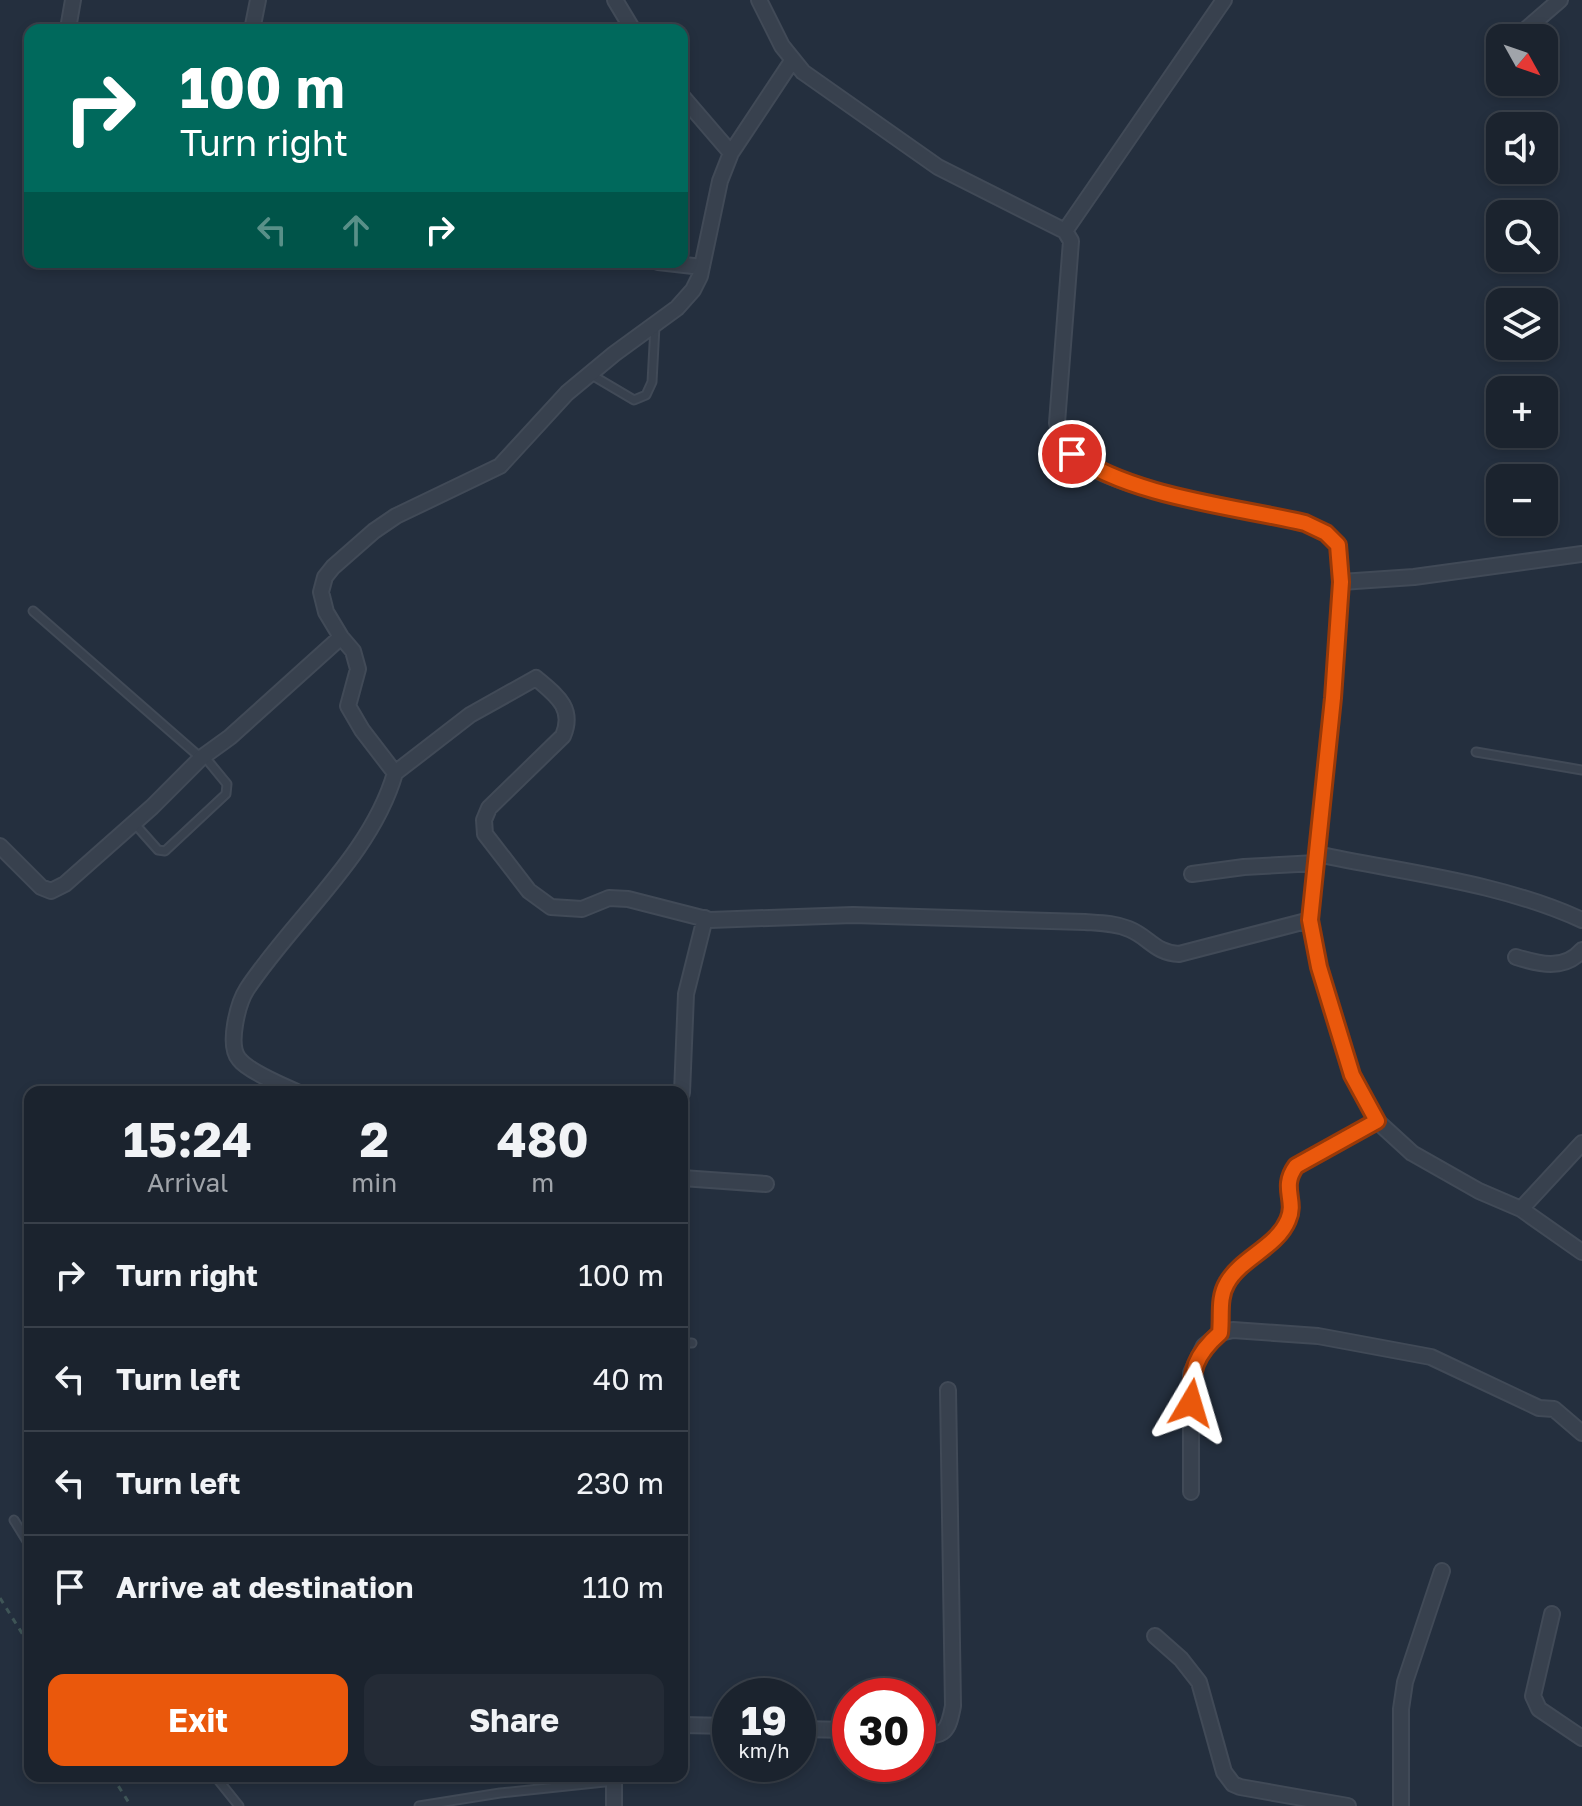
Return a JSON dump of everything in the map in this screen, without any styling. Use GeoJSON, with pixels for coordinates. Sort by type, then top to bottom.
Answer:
{"type":"FeatureCollection","features":[{"type":"Feature","properties":{"kind":"street"},"geometry":{"type":"LineString","coordinates":[[69,23],[73,0]]}},
{"type":"Feature","properties":{"kind":"street"},"geometry":{"type":"LineString","coordinates":[[253,24],[258,0]]}},
{"type":"Feature","properties":{"kind":"street"},"geometry":{"type":"LineString","coordinates":[[615,0],[629,24]]}},
{"type":"Feature","properties":{"kind":"street"},"geometry":{"type":"LineString","coordinates":[[759,0],[792,61],[863,116],[938,167],[1065,231],[1071,241],[1057,423],[1060,439],[1072,454],[1095,470],[1135,484],[1305,523],[1326,533],[1338,545],[1341,582],[1310,920],[1319,967],[1352,1075],[1377,1121],[1412,1153],[1479,1191],[1521,1209],[1582,1252]]}},
{"type":"Feature","properties":{"kind":"street"},"geometry":{"type":"LineString","coordinates":[[1065,231],[1224,0]]}},
{"type":"Feature","properties":{"kind":"street"},"geometry":{"type":"LineString","coordinates":[[1532,24],[1560,0]]}},
{"type":"Feature","properties":{"kind":"street"},"geometry":{"type":"LineString","coordinates":[[395,773],[348,706],[358,669],[353,651],[326,612],[321,592],[325,577],[374,531],[396,516],[500,466],[567,393],[677,308],[693,290],[702,267],[720,181],[731,153],[792,61]]}},
{"type":"Feature","properties":{"kind":"street"},"geometry":{"type":"LineString","coordinates":[[688,103],[731,153]]}},
{"type":"Feature","properties":{"kind":"street"},"geometry":{"type":"LineString","coordinates":[[688,265],[702,267]]}},
{"type":"Feature","properties":{"kind":"street"},"geometry":{"type":"LineString","coordinates":[[1341,582],[1414,577],[1582,554]]}},
{"type":"Feature","properties":{"kind":"street"},"geometry":{"type":"LineString","coordinates":[[0,846],[41,887],[51,891],[65,884],[203,757],[341,637]]}},
{"type":"Feature","properties":{"kind":"street"},"geometry":{"type":"LineString","coordinates":[[282,1086],[238,1059],[232,1039],[245,992],[378,817],[395,773],[470,715],[536,678],[568,712],[568,725],[563,736],[489,808],[484,820],[485,834],[529,891],[551,907],[582,909],[609,898],[628,899],[705,918],[853,915],[1085,922],[1129,929],[1165,953],[1179,954],[1310,920]]}},
{"type":"Feature","properties":{"kind":"street"},"geometry":{"type":"LineString","coordinates":[[1192,874],[1316,859],[1474,885],[1535,902],[1582,920]]}},
{"type":"Feature","properties":{"kind":"street"},"geometry":{"type":"LineString","coordinates":[[682,1086],[686,994],[705,918]]}},
{"type":"Feature","properties":{"kind":"street"},"geometry":{"type":"LineString","coordinates":[[1516,957],[1543,966],[1580,958]]}},
{"type":"Feature","properties":{"kind":"street"},"geometry":{"type":"LineString","coordinates":[[1220,1333],[1221,1301],[1226,1284],[1288,1222],[1291,1207],[1289,1176],[1296,1166],[1377,1121]]}},
{"type":"Feature","properties":{"kind":"street"},"geometry":{"type":"LineString","coordinates":[[1521,1209],[1582,1143]]}},
{"type":"Feature","properties":{"kind":"street"},"geometry":{"type":"LineString","coordinates":[[688,1178],[766,1184]]}},
{"type":"Feature","properties":{"kind":"street"},"geometry":{"type":"LineString","coordinates":[[1191,1492],[1191,1373],[1204,1346],[1220,1333],[1233,1330],[1318,1336],[1431,1357],[1539,1408],[1554,1409],[1582,1433]]}},
{"type":"Feature","properties":{"kind":"street"},"geometry":{"type":"LineString","coordinates":[[936,1736],[944,1733],[950,1723],[953,1706],[948,1390]]}},
{"type":"Feature","properties":{"kind":"street"},"geometry":{"type":"LineString","coordinates":[[1401,1806],[1401,1709],[1405,1682],[1442,1571]]}},
{"type":"Feature","properties":{"kind":"street"},"geometry":{"type":"LineString","coordinates":[[1552,1614],[1533,1696],[1539,1709],[1582,1738]]}},
{"type":"Feature","properties":{"kind":"street"},"geometry":{"type":"LineString","coordinates":[[1155,1636],[1194,1671],[1204,1694],[1224,1772],[1233,1784],[1348,1806]]}},
{"type":"Feature","properties":{"kind":"street"},"geometry":{"type":"LineString","coordinates":[[688,1725],[712,1726]]}},
{"type":"Feature","properties":{"kind":"street"},"geometry":{"type":"LineString","coordinates":[[614,1782],[614,1806]]}},
{"type":"Feature","properties":{"kind":"lane"},"geometry":{"type":"LineString","coordinates":[[590,374],[634,400],[646,395],[652,382],[656,324]]}},
{"type":"Feature","properties":{"kind":"lane"},"geometry":{"type":"LineString","coordinates":[[33,611],[203,757],[227,784],[226,794],[165,851],[158,850],[134,823]]}},
{"type":"Feature","properties":{"kind":"lane"},"geometry":{"type":"LineString","coordinates":[[1476,752],[1582,770]]}},
{"type":"Feature","properties":{"kind":"lane"},"geometry":{"type":"LineString","coordinates":[[14,1520],[24,1536]]}},
{"type":"Feature","properties":{"kind":"lane"},"geometry":{"type":"LineString","coordinates":[[220,1782],[239,1806]]}},
{"type":"Feature","properties":{"kind":"lane"},"geometry":{"type":"LineString","coordinates":[[419,1806],[584,1782]]}},
{"type":"Feature","properties":{"kind":"path"},"geometry":{"type":"LineString","coordinates":[[0,1598],[24,1636]]}},
{"type":"Feature","properties":{"kind":"path"},"geometry":{"type":"LineString","coordinates":[[116,1782],[131,1806]]}},
{"type":"Feature","properties":{"kind":"route"},"geometry":{"type":"LineString","coordinates":[[1072,454],[1095,470],[1135,484],[1305,523],[1333,537],[1338,545],[1341,582],[1333,698],[1310,920],[1319,967],[1352,1075],[1377,1121],[1296,1166],[1289,1176],[1291,1207],[1288,1222],[1226,1284],[1221,1301],[1220,1333],[1204,1346],[1191,1373],[1191,1403]]}}]}
